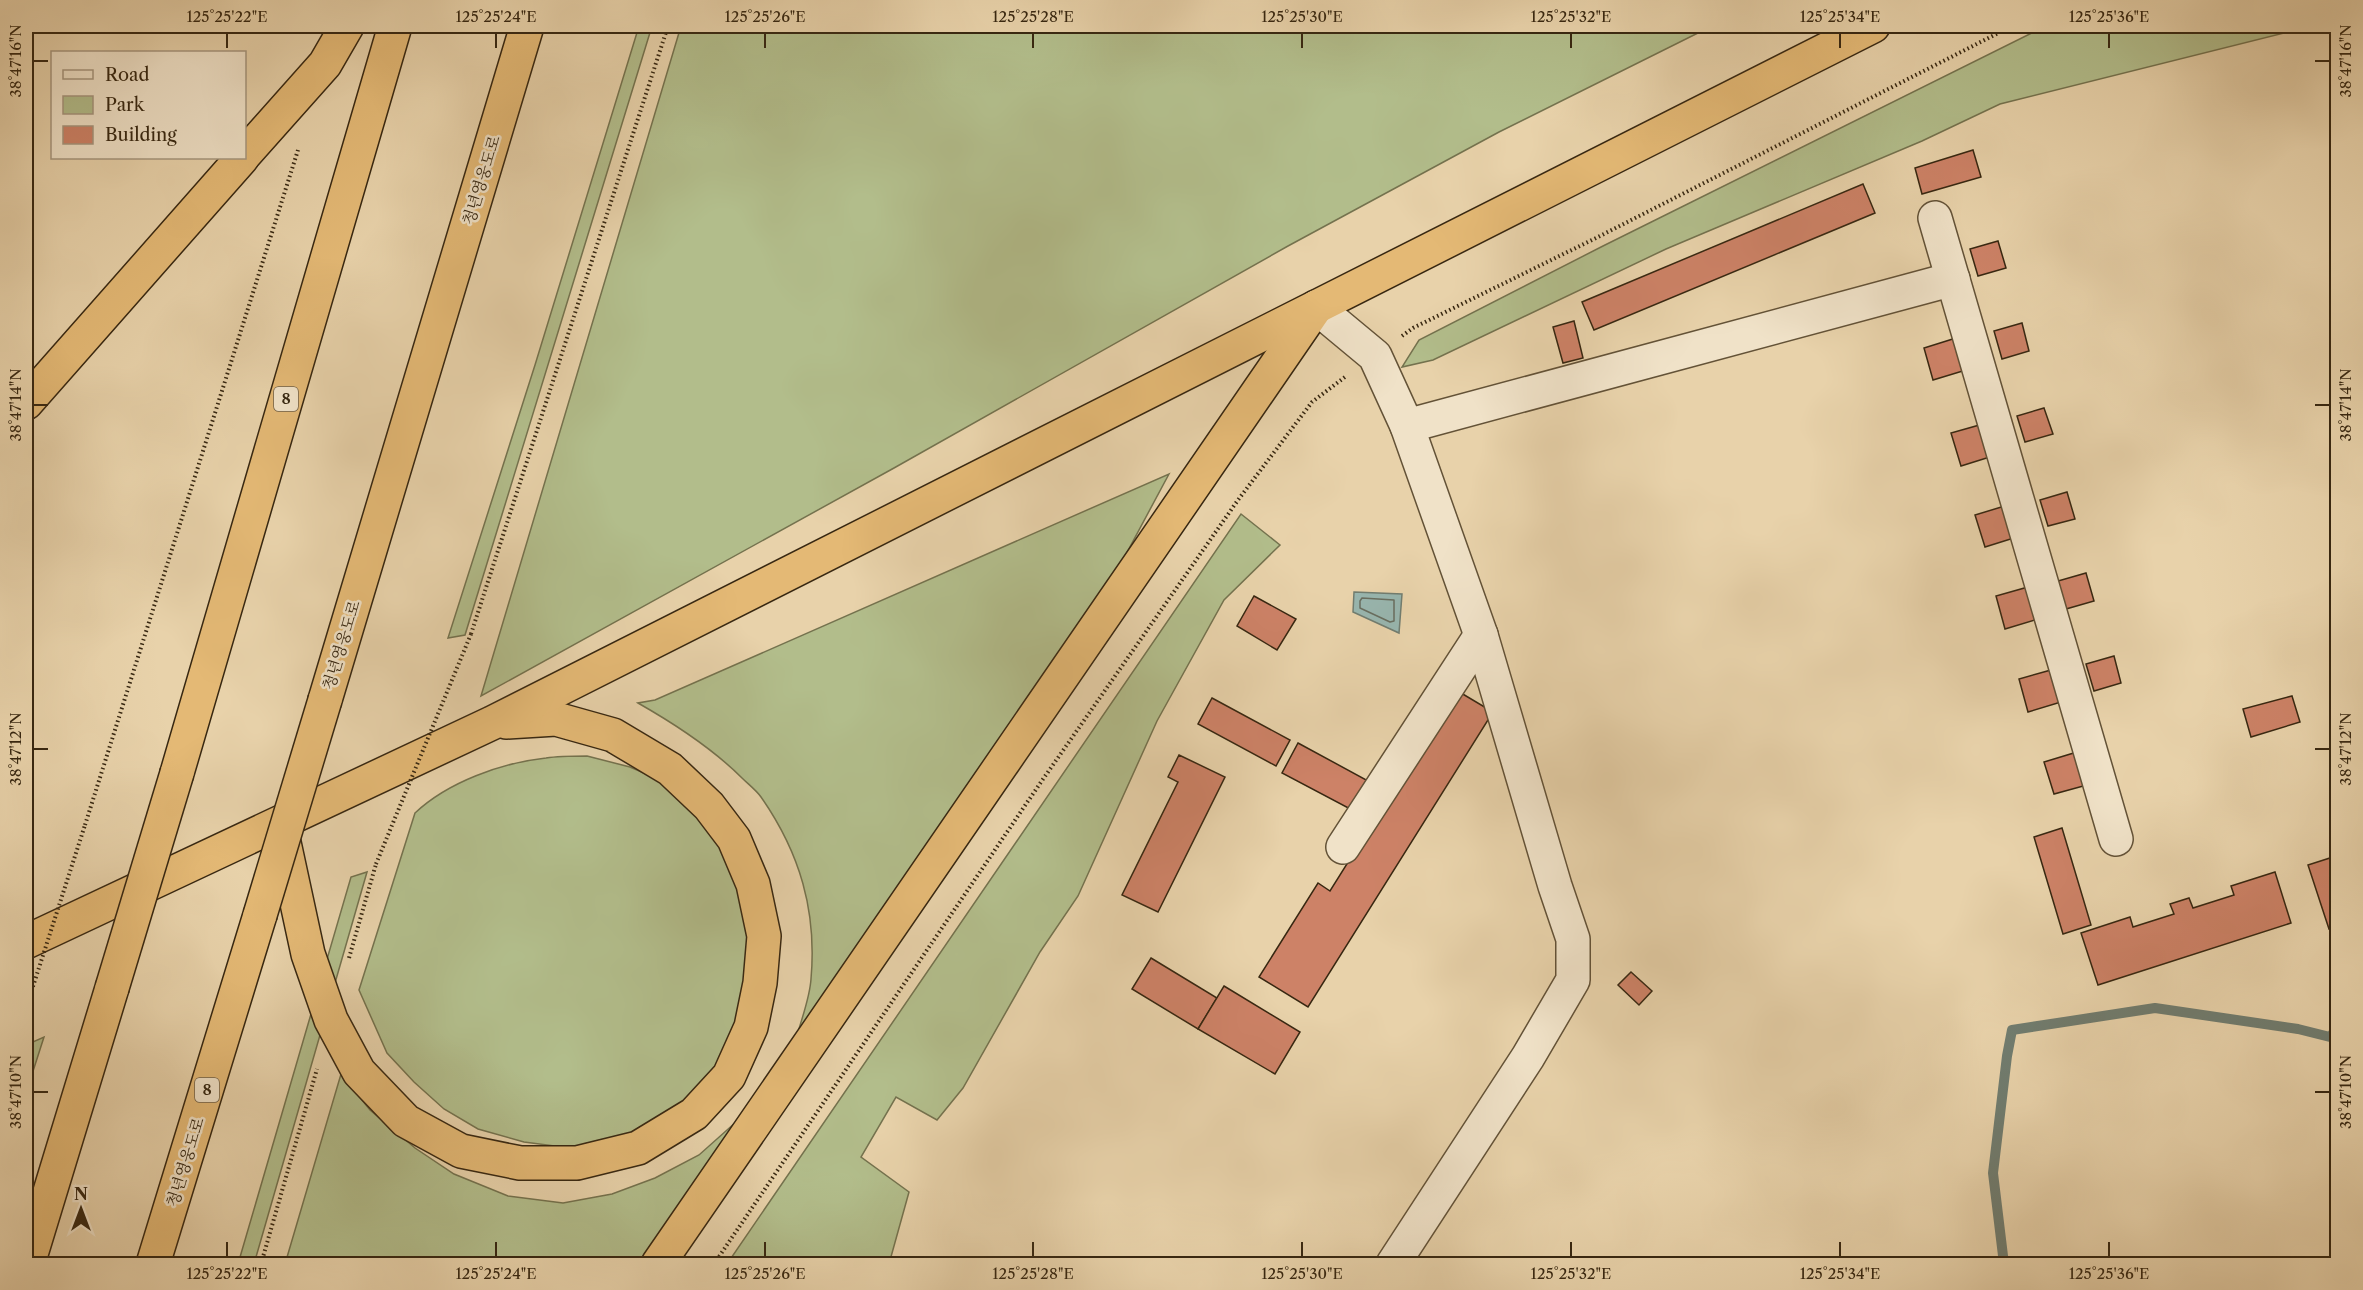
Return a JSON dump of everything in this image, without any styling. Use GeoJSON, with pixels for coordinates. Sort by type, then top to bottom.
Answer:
{"type":"FeatureCollection","features":[{"type":"Feature","properties":{"kind":"highway"},"geometry":{"type":"LineString","coordinates":[[246,153],[325,64],[347,26]]}},
{"type":"Feature","properties":{"kind":"highway","name":"8"},"geometry":{"type":"LineString","coordinates":[[28,1264],[177,773],[395,26]]}},
{"type":"Feature","properties":{"kind":"highway","name":"청년영웅도로"},"geometry":{"type":"LineString","coordinates":[[153,1264],[527,26]]}},
{"type":"Feature","properties":{"kind":"highway"},"geometry":{"type":"LineString","coordinates":[[26,942],[492,723],[1873,26]]}},
{"type":"Feature","properties":{"kind":"highway"},"geometry":{"type":"LineString","coordinates":[[26,403],[240,159]]}},
{"type":"Feature","properties":{"kind":"highway"},"geometry":{"type":"LineString","coordinates":[[658,1264],[1316,307]]}},
{"type":"Feature","properties":{"kind":"highway"},"geometry":{"type":"LineString","coordinates":[[283,838],[308,954],[331,1020],[359,1072],[406,1121],[460,1151],[520,1163],[577,1163],[638,1148],[694,1114],[729,1076],[751,1027],[760,983],[764,936],[753,884],[734,839],[709,806],[670,769],[613,735],[556,719],[492,723]]}},
{"type":"Feature","properties":{"kind":"street"},"geometry":{"type":"LineString","coordinates":[[1935,218],[2116,839]]}},
{"type":"Feature","properties":{"kind":"street"},"geometry":{"type":"LineString","coordinates":[[1407,426],[1953,279]]}},
{"type":"Feature","properties":{"kind":"street"},"geometry":{"type":"LineString","coordinates":[[1316,307],[1374,356],[1407,426],[1480,634],[1555,886],[1574,939],[1574,980],[1528,1057],[1393,1264]]}},
{"type":"Feature","properties":{"kind":"street"},"geometry":{"type":"LineString","coordinates":[[1343,847],[1480,634]]}},
{"type":"Feature","properties":{"kind":"path"},"geometry":{"type":"LineString","coordinates":[[376,864],[471,634],[668,26]]}},
{"type":"Feature","properties":{"kind":"path"},"geometry":{"type":"LineString","coordinates":[[714,1264],[1041,782],[1238,500],[1312,402],[1413,328],[1618,227],[2012,26]]}},
{"type":"Feature","properties":{"kind":"path"},"geometry":{"type":"LineString","coordinates":[[26,1008],[300,146]]}},
{"type":"Feature","properties":{"kind":"green space"},"geometry":{"type":"Polygon","coordinates":[[[639,26],[652,26],[465,635],[448,638],[535,365],[639,26]]]}},
{"type":"Feature","properties":{"kind":"green space"},"geometry":{"type":"Polygon","coordinates":[[[681,26],[1712,26],[1499,132],[1288,246],[894,468],[481,696],[681,26]]]}},
{"type":"Feature","properties":{"kind":"green space"},"geometry":{"type":"Polygon","coordinates":[[[2046,26],[2312,26],[2000,104],[1922,141],[1666,249],[1433,360],[1402,367],[1419,340],[2046,26]]]}},
{"type":"Feature","properties":{"kind":"green space"},"geometry":{"type":"Polygon","coordinates":[[[1169,474],[1117,571],[798,1032],[810,985],[811,930],[803,883],[786,840],[775,818],[754,789],[693,737],[638,703],[655,700],[1169,474]]]}},
{"type":"Feature","properties":{"kind":"green space"},"geometry":{"type":"Polygon","coordinates":[[[1241,514],[1280,545],[1224,600],[1157,721],[1078,896],[1040,952],[963,1088],[937,1120],[896,1097],[861,1157],[909,1192],[889,1264],[727,1264],[1241,514]]]}},
{"type":"Feature","properties":{"kind":"green space"},"geometry":{"type":"Polygon","coordinates":[[[587,756],[630,767],[670,784],[732,858],[759,945],[746,1000],[715,1077],[652,1130],[570,1148],[524,1142],[478,1129],[444,1109],[387,1053],[359,990],[415,813],[443,792],[493,769],[546,758],[587,756]]]}},
{"type":"Feature","properties":{"kind":"green space"},"geometry":{"type":"Polygon","coordinates":[[[367,872],[254,1264],[238,1264],[351,877],[367,872]]]}},
{"type":"Feature","properties":{"kind":"green space"},"geometry":{"type":"Polygon","coordinates":[[[44,1037],[26,1093],[26,1045],[44,1037]]]}},
{"type":"Feature","properties":{"kind":"green space"},"geometry":{"type":"Polygon","coordinates":[[[341,1074],[370,1110],[415,1148],[454,1174],[508,1196],[563,1203],[612,1194],[655,1178],[699,1155],[736,1122],[639,1264],[285,1264],[341,1074]]]}},
{"type":"Feature","properties":{"kind":"water"},"geometry":{"type":"Polygon","coordinates":[[[1354,592],[1402,594],[1399,633],[1353,612],[1354,592]]]}},
{"type":"Feature","properties":{"kind":"building"},"geometry":{"type":"Polygon","coordinates":[[[1973,150],[1981,177],[1922,194],[1915,168],[1973,150]]]}},
{"type":"Feature","properties":{"kind":"building"},"geometry":{"type":"Polygon","coordinates":[[[1863,184],[1875,213],[1594,330],[1582,302],[1863,184]]]}},
{"type":"Feature","properties":{"kind":"building"},"geometry":{"type":"Polygon","coordinates":[[[1998,241],[2006,268],[1978,276],[1970,249],[1998,241]]]}},
{"type":"Feature","properties":{"kind":"building"},"geometry":{"type":"Polygon","coordinates":[[[1574,321],[1583,358],[1563,363],[1553,327],[1574,321]]]}},
{"type":"Feature","properties":{"kind":"building"},"geometry":{"type":"Polygon","coordinates":[[[2022,323],[2029,351],[2002,359],[1994,331],[2022,323]]]}},
{"type":"Feature","properties":{"kind":"building"},"geometry":{"type":"Polygon","coordinates":[[[1956,338],[1966,370],[1933,380],[1924,348],[1956,338]]]}},
{"type":"Feature","properties":{"kind":"building"},"geometry":{"type":"Polygon","coordinates":[[[2044,408],[2053,434],[2025,442],[2017,416],[2044,408]]]}},
{"type":"Feature","properties":{"kind":"building"},"geometry":{"type":"Polygon","coordinates":[[[1983,424],[1993,456],[1961,466],[1951,433],[1983,424]]]}},
{"type":"Feature","properties":{"kind":"building"},"geometry":{"type":"Polygon","coordinates":[[[2067,492],[2075,519],[2048,526],[2040,500],[2067,492]]]}},
{"type":"Feature","properties":{"kind":"building"},"geometry":{"type":"Polygon","coordinates":[[[2008,505],[2017,537],[1985,547],[1975,515],[2008,505]]]}},
{"type":"Feature","properties":{"kind":"building"},"geometry":{"type":"Polygon","coordinates":[[[2086,573],[2094,601],[2066,609],[2058,581],[2086,573]]]}},
{"type":"Feature","properties":{"kind":"building"},"geometry":{"type":"Polygon","coordinates":[[[2028,587],[2038,619],[2005,629],[1996,596],[2028,587]]]}},
{"type":"Feature","properties":{"kind":"building"},"geometry":{"type":"Polygon","coordinates":[[[1254,596],[1296,619],[1277,650],[1237,626],[1254,596]]]}},
{"type":"Feature","properties":{"kind":"building"},"geometry":{"type":"Polygon","coordinates":[[[2114,656],[2121,683],[2094,691],[2086,664],[2114,656]]]}},
{"type":"Feature","properties":{"kind":"building"},"geometry":{"type":"Polygon","coordinates":[[[2051,670],[2061,702],[2028,712],[2019,679],[2051,670]]]}},
{"type":"Feature","properties":{"kind":"building"},"geometry":{"type":"Polygon","coordinates":[[[1456,690],[1493,712],[1308,1007],[1259,977],[1318,883],[1330,891],[1456,690]]]}},
{"type":"Feature","properties":{"kind":"building"},"geometry":{"type":"Polygon","coordinates":[[[2292,696],[2300,722],[2251,737],[2243,709],[2292,696]]]}},
{"type":"Feature","properties":{"kind":"building"},"geometry":{"type":"Polygon","coordinates":[[[1212,698],[1290,740],[1276,766],[1198,724],[1212,698]]]}},
{"type":"Feature","properties":{"kind":"building"},"geometry":{"type":"Polygon","coordinates":[[[1298,743],[1370,782],[1354,811],[1282,773],[1298,743]]]}},
{"type":"Feature","properties":{"kind":"building"},"geometry":{"type":"Polygon","coordinates":[[[2077,752],[2087,785],[2054,794],[2044,762],[2077,752]]]}},
{"type":"Feature","properties":{"kind":"building"},"geometry":{"type":"Polygon","coordinates":[[[1179,755],[1225,777],[1158,912],[1122,895],[1178,782],[1168,777],[1179,755]]]}},
{"type":"Feature","properties":{"kind":"building"},"geometry":{"type":"Polygon","coordinates":[[[2062,828],[2091,925],[2063,934],[2034,837],[2062,828]]]}},
{"type":"Feature","properties":{"kind":"building"},"geometry":{"type":"Polygon","coordinates":[[[2333,857],[2338,869],[2338,926],[2329,929],[2308,865],[2333,857]]]}},
{"type":"Feature","properties":{"kind":"building"},"geometry":{"type":"Polygon","coordinates":[[[2275,872],[2291,923],[2098,985],[2081,933],[2130,917],[2133,927],[2174,914],[2170,904],[2189,898],[2193,908],[2234,895],[2231,886],[2275,872]]]}},
{"type":"Feature","properties":{"kind":"building"},"geometry":{"type":"Polygon","coordinates":[[[1151,958],[1217,998],[1198,1029],[1132,989],[1151,958]]]}},
{"type":"Feature","properties":{"kind":"building"},"geometry":{"type":"Polygon","coordinates":[[[1631,972],[1652,991],[1639,1005],[1618,985],[1631,972]]]}},
{"type":"Feature","properties":{"kind":"building"},"geometry":{"type":"Polygon","coordinates":[[[1224,986],[1300,1032],[1275,1074],[1198,1029],[1224,986]]]}},
{"type":"Feature","properties":{"kind":"waterway"},"geometry":{"type":"LineString","coordinates":[[2004,1264],[1993,1173],[2012,1030],[2155,1008],[2298,1029],[2330,1037],[2338,1027]]}}]}
